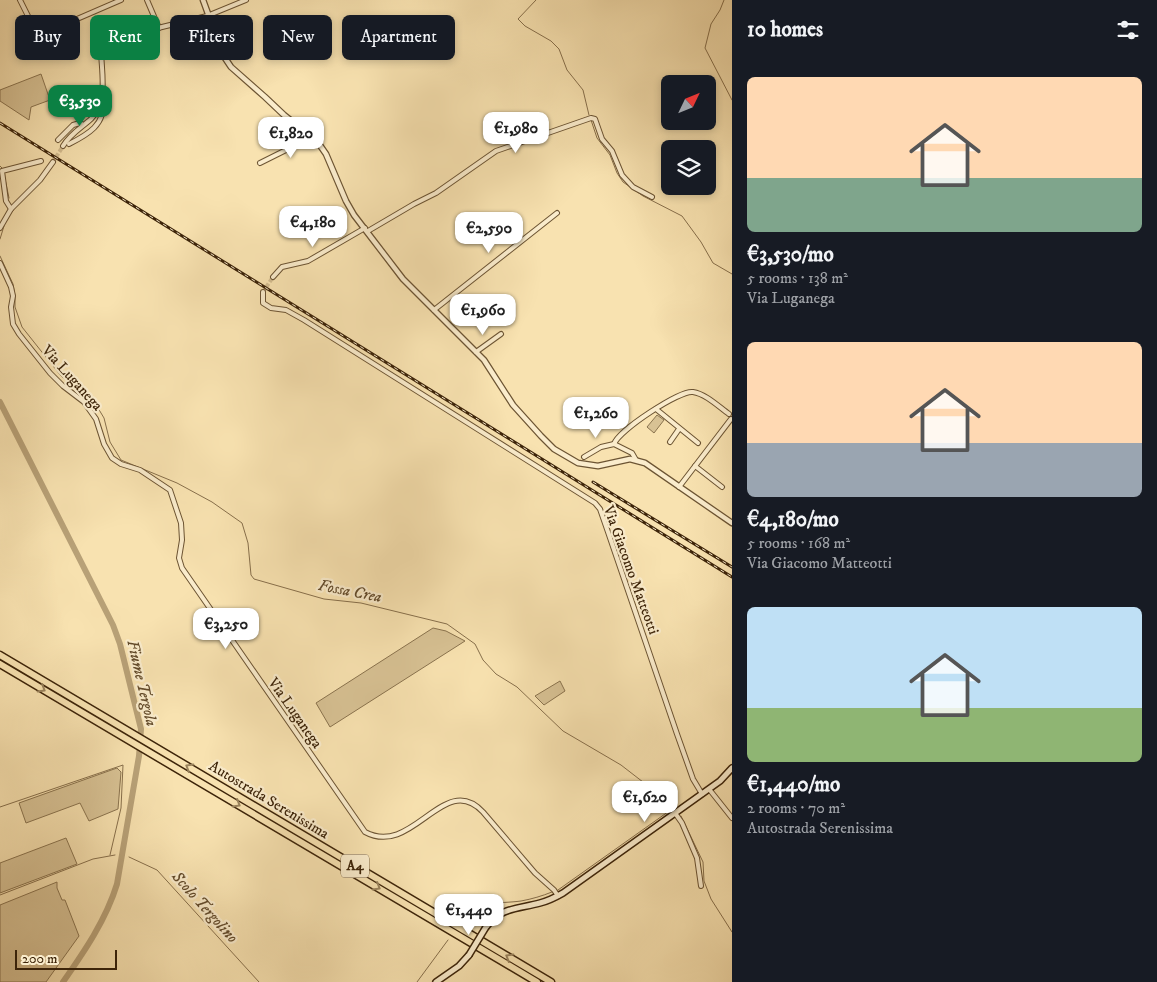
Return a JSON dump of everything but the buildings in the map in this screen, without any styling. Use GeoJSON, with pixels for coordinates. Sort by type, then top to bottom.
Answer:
{"type":"FeatureCollection","features":[{"type":"Feature","properties":{"kind":"highway","name":"Autostrada Serenissima"},"geometry":{"type":"LineString","coordinates":[[0,655],[551,982]]}},
{"type":"Feature","properties":{"kind":"highway","name":"Autostrada Serenissima"},"geometry":{"type":"LineString","coordinates":[[0,664],[537,982]]}},
{"type":"Feature","properties":{"kind":"main road"},"geometry":{"type":"LineString","coordinates":[[436,982],[459,966],[469,955],[494,917],[504,911],[541,903],[558,896],[724,778],[732,768]]}},
{"type":"Feature","properties":{"kind":"street"},"geometry":{"type":"LineString","coordinates":[[21,0],[40,36],[121,0]]}},
{"type":"Feature","properties":{"kind":"street"},"geometry":{"type":"LineString","coordinates":[[147,0],[153,15]]}},
{"type":"Feature","properties":{"kind":"street"},"geometry":{"type":"LineString","coordinates":[[203,0],[209,15]]}},
{"type":"Feature","properties":{"kind":"street"},"geometry":{"type":"LineString","coordinates":[[211,15],[246,0]]}},
{"type":"Feature","properties":{"kind":"street"},"geometry":{"type":"LineString","coordinates":[[69,144],[93,130],[101,117],[99,112],[102,100],[101,60]]}},
{"type":"Feature","properties":{"kind":"street"},"geometry":{"type":"LineString","coordinates":[[226,60],[231,67],[284,115],[312,137],[326,154],[354,215],[403,279],[491,369],[517,410],[544,440],[566,457],[578,463],[598,466],[622,460],[636,460],[648,465],[732,523]]}},
{"type":"Feature","properties":{"kind":"street"},"geometry":{"type":"LineString","coordinates":[[63,146],[70,136],[99,112]]}},
{"type":"Feature","properties":{"kind":"street"},"geometry":{"type":"LineString","coordinates":[[273,277],[282,267],[308,261],[436,193],[499,150],[591,118],[595,119],[602,139],[612,151],[622,175],[630,184],[652,197]]}},
{"type":"Feature","properties":{"kind":"street"},"geometry":{"type":"LineString","coordinates":[[58,140],[73,125],[80,123],[84,125]]}},
{"type":"Feature","properties":{"kind":"street"},"geometry":{"type":"LineString","coordinates":[[260,163],[312,137]]}},
{"type":"Feature","properties":{"kind":"street"},"geometry":{"type":"LineString","coordinates":[[11,209],[6,201],[2,171],[41,161]]}},
{"type":"Feature","properties":{"kind":"street"},"geometry":{"type":"LineString","coordinates":[[0,228],[11,209],[40,180],[53,162]]}},
{"type":"Feature","properties":{"kind":"street"},"geometry":{"type":"LineString","coordinates":[[434,310],[557,213]]}},
{"type":"Feature","properties":{"kind":"street","name":"Via Luganega"},"geometry":{"type":"LineString","coordinates":[[0,263],[11,287],[13,296],[11,307],[13,324],[19,334],[50,373],[84,402],[96,419],[104,444],[112,458],[121,464],[140,470],[170,490],[181,523],[180,558],[182,568],[365,832],[375,838],[394,837],[451,802],[468,801],[474,803],[483,812],[535,873],[558,896]]}},
{"type":"Feature","properties":{"kind":"street","name":"Via Giacomo Matteotti"},"geometry":{"type":"LineString","coordinates":[[263,292],[263,303],[268,307],[284,309],[298,317],[595,502],[600,509],[676,734],[693,779],[702,794]]}},
{"type":"Feature","properties":{"kind":"street"},"geometry":{"type":"LineString","coordinates":[[476,352],[501,334]]}},
{"type":"Feature","properties":{"kind":"street"},"geometry":{"type":"LineString","coordinates":[[614,444],[625,430],[656,409],[690,392],[702,396],[731,416],[679,487]]}},
{"type":"Feature","properties":{"kind":"street"},"geometry":{"type":"LineString","coordinates":[[656,409],[698,443]]}},
{"type":"Feature","properties":{"kind":"street"},"geometry":{"type":"LineString","coordinates":[[670,442],[680,429]]}},
{"type":"Feature","properties":{"kind":"street"},"geometry":{"type":"LineString","coordinates":[[584,457],[602,447],[614,444],[632,453],[636,460]]}},
{"type":"Feature","properties":{"kind":"street"},"geometry":{"type":"LineString","coordinates":[[695,466],[722,487]]}},
{"type":"Feature","properties":{"kind":"street"},"geometry":{"type":"LineString","coordinates":[[709,789],[732,818]]}},
{"type":"Feature","properties":{"kind":"street"},"geometry":{"type":"LineString","coordinates":[[675,813],[682,823],[697,858],[701,886]]}},
{"type":"Feature","properties":{"kind":"shaded area"},"geometry":{"type":"Polygon","coordinates":[[[41,74],[50,100],[31,107],[29,120],[0,101],[0,90],[41,74]]]}},
{"type":"Feature","properties":{"kind":"shaded area"},"geometry":{"type":"Polygon","coordinates":[[[657,415],[664,420],[654,433],[647,427],[657,415]]]}},
{"type":"Feature","properties":{"kind":"shaded area"},"geometry":{"type":"Polygon","coordinates":[[[433,628],[446,631],[465,641],[330,727],[316,703],[433,628]]]}},
{"type":"Feature","properties":{"kind":"shaded area"},"geometry":{"type":"Polygon","coordinates":[[[560,681],[565,691],[544,705],[535,696],[560,681]]]}},
{"type":"Feature","properties":{"kind":"shaded area"},"geometry":{"type":"Polygon","coordinates":[[[117,768],[121,772],[118,809],[89,821],[80,803],[26,823],[19,803],[117,768]]]}},
{"type":"Feature","properties":{"kind":"shaded area"},"geometry":{"type":"Polygon","coordinates":[[[66,838],[77,864],[0,893],[0,863],[66,838]]]}},
{"type":"Feature","properties":{"kind":"shaded area"},"geometry":{"type":"Polygon","coordinates":[[[57,882],[57,888],[62,900],[65,900],[79,936],[46,982],[0,982],[0,905],[57,882]]]}},
{"type":"Feature","properties":{"kind":"waterway"},"geometry":{"type":"LineString","coordinates":[[536,0],[518,19],[525,26],[551,41],[559,49],[567,70],[583,90],[589,115]]}},
{"type":"Feature","properties":{"kind":"waterway"},"geometry":{"type":"LineString","coordinates":[[724,0],[711,24],[705,48],[732,100]]}},
{"type":"Feature","properties":{"kind":"waterway"},"geometry":{"type":"LineString","coordinates":[[591,120],[597,138],[610,155],[617,173],[623,182],[643,196],[682,216],[701,242],[713,263],[732,274]]}},
{"type":"Feature","properties":{"kind":"waterway","name":"Fossa Crea"},"geometry":{"type":"LineString","coordinates":[[4,174],[9,198]]}},
{"type":"Feature","properties":{"kind":"waterway","name":"Fossa Crea"},"geometry":{"type":"LineString","coordinates":[[0,239],[4,226]]}},
{"type":"Feature","properties":{"kind":"waterway","name":"Fossa Crea"},"geometry":{"type":"LineString","coordinates":[[0,256],[13,284],[15,307],[22,327],[61,376],[95,403],[104,418],[110,442],[121,460],[177,483],[212,502],[242,523],[248,543],[251,575],[254,579],[324,599],[361,603],[447,624],[475,644],[483,660],[496,674],[517,687],[563,731],[621,765],[652,789],[673,810]]}},
{"type":"Feature","properties":{"kind":"waterway","name":"Fiume Tergola"},"geometry":{"type":"LineString","coordinates":[[0,402],[113,625],[120,644],[141,729],[139,756],[117,884],[101,923],[63,982]]}},
{"type":"Feature","properties":{"kind":"waterway"},"geometry":{"type":"LineString","coordinates":[[0,807],[123,765],[121,808],[110,855]]}},
{"type":"Feature","properties":{"kind":"waterway","name":"Fossa Crea"},"geometry":{"type":"LineString","coordinates":[[558,890],[672,809]]}},
{"type":"Feature","properties":{"kind":"waterway"},"geometry":{"type":"LineString","coordinates":[[681,816],[703,862],[704,881],[711,899],[732,932]]}},
{"type":"Feature","properties":{"kind":"waterway"},"geometry":{"type":"LineString","coordinates":[[0,895],[93,859],[115,855]]}},
{"type":"Feature","properties":{"kind":"waterway","name":"Scolo Tergolino"},"geometry":{"type":"LineString","coordinates":[[129,857],[157,870],[259,982]]}},
{"type":"Feature","properties":{"kind":"waterway","name":"Fossa Crea"},"geometry":{"type":"LineString","coordinates":[[462,918],[474,908],[497,903],[521,901],[552,892]]}},
{"type":"Feature","properties":{"kind":"waterway","name":"Fossa Crea"},"geometry":{"type":"LineString","coordinates":[[417,982],[448,940]]}},
{"type":"Feature","properties":{"kind":"tunnel"},"geometry":{"type":"LineString","coordinates":[[53,162],[63,146]]}},
{"type":"Feature","properties":{"kind":"tunnel"},"geometry":{"type":"LineString","coordinates":[[263,292],[273,277]]}},
{"type":"Feature","properties":{"kind":"railway"},"geometry":{"type":"LineString","coordinates":[[0,123],[732,577]]}},
{"type":"Feature","properties":{"kind":"railway"},"geometry":{"type":"LineString","coordinates":[[593,482],[732,567]]}}]}
